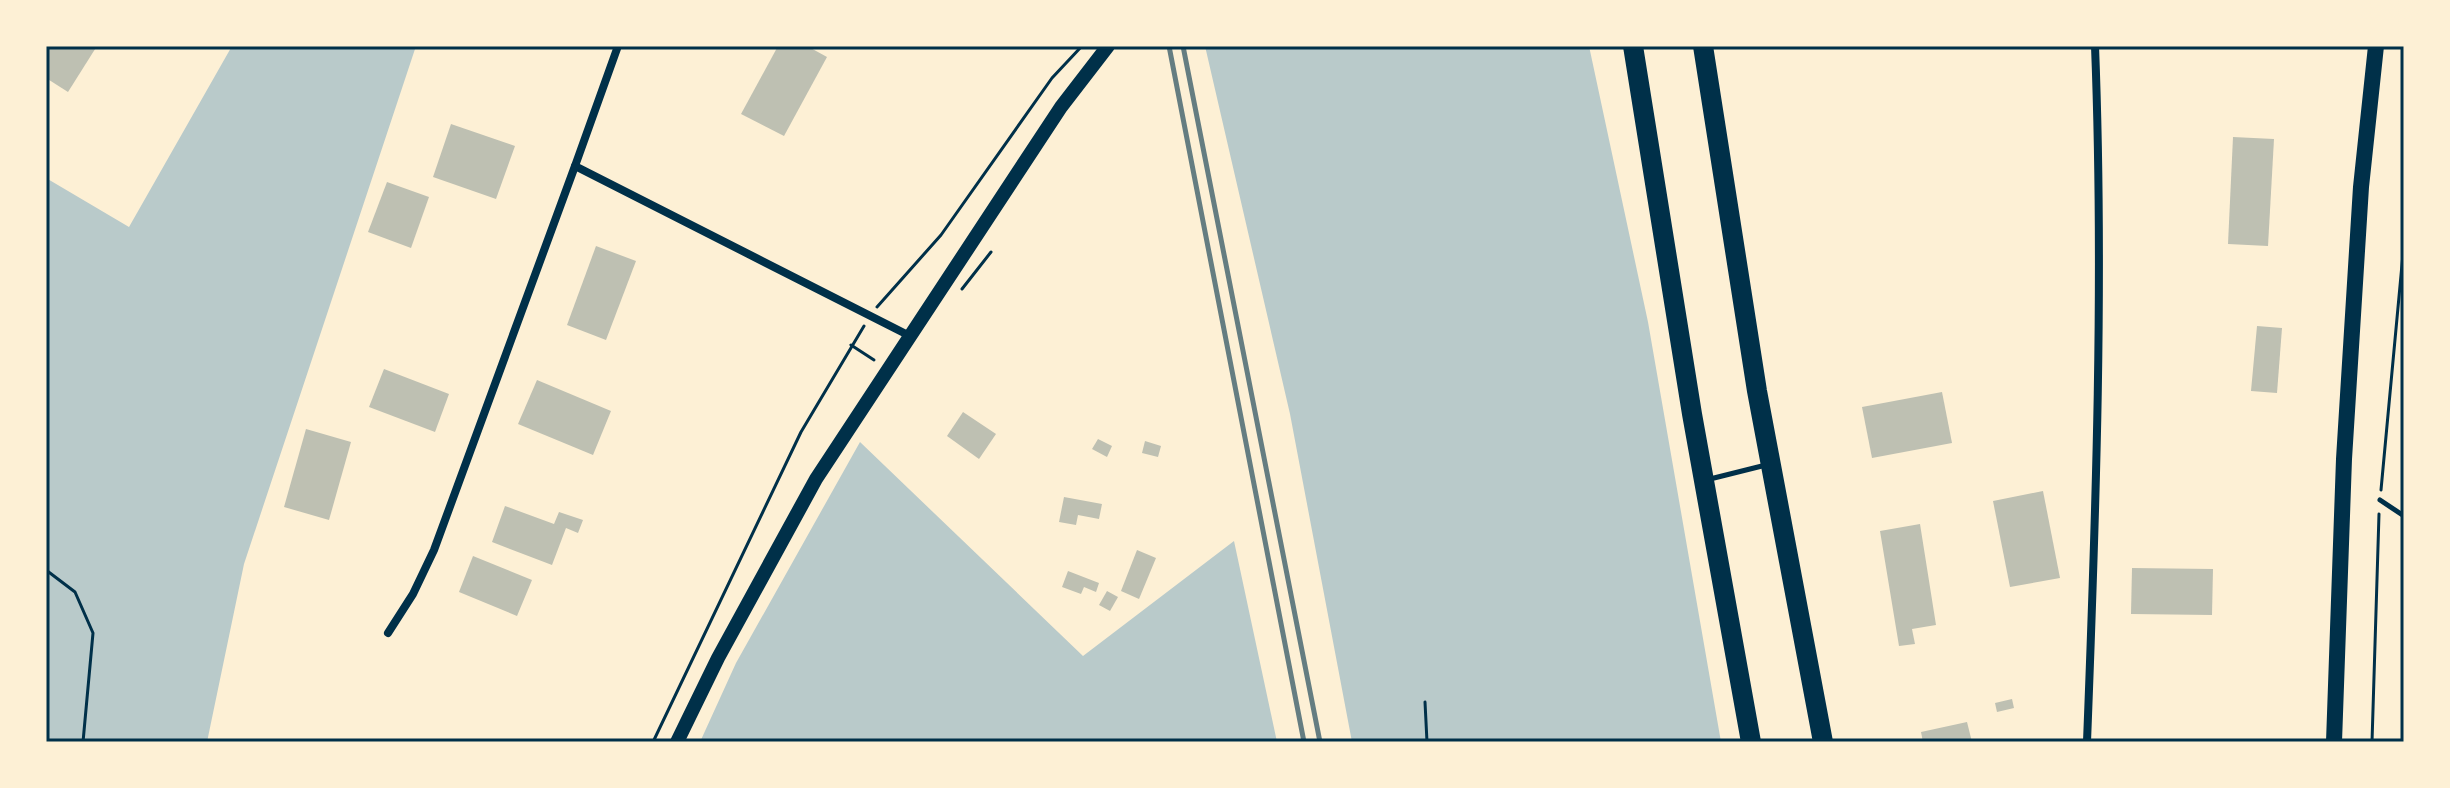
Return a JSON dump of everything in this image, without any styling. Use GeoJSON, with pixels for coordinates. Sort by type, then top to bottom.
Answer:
{"type":"FeatureCollection","features":[{"type":"Feature","properties":{"kind":"highway"},"geometry":{"type":"LineString","coordinates":[[1633,46],[1704,480],[1751,742]]}},
{"type":"Feature","properties":{"kind":"highway"},"geometry":{"type":"LineString","coordinates":[[1703,46],[1729,230],[1823,742]]}},
{"type":"Feature","properties":{"kind":"main road"},"geometry":{"type":"LineString","coordinates":[[2334,742],[2346,429],[2361,187],[2376,46]]}},
{"type":"Feature","properties":{"kind":"street"},"geometry":{"type":"LineString","coordinates":[[388,633],[413,594],[434,550],[618,46]]}},
{"type":"Feature","properties":{"kind":"street"},"geometry":{"type":"LineString","coordinates":[[677,742],[797,510],[908,335],[1061,107],[1108,46]]}},
{"type":"Feature","properties":{"kind":"street"},"geometry":{"type":"LineString","coordinates":[[2087,742],[2096,495],[2100,211],[2095,46]]}},
{"type":"Feature","properties":{"kind":"street"},"geometry":{"type":"LineString","coordinates":[[575,166],[908,335]]}},
{"type":"Feature","properties":{"kind":"lane"},"geometry":{"type":"LineString","coordinates":[[1704,480],[1771,464]]}},
{"type":"Feature","properties":{"kind":"lane"},"geometry":{"type":"LineString","coordinates":[[2380,500],[2404,516]]}},
{"type":"Feature","properties":{"kind":"path"},"geometry":{"type":"LineString","coordinates":[[653,742],[797,439],[871,315],[941,235],[1052,78],[1082,46]]}},
{"type":"Feature","properties":{"kind":"path"},"geometry":{"type":"LineString","coordinates":[[46,570],[75,592],[93,633],[83,742]]}},
{"type":"Feature","properties":{"kind":"path"},"geometry":{"type":"LineString","coordinates":[[1425,702],[1427,742]]}},
{"type":"Feature","properties":{"kind":"shaded area"},"geometry":{"type":"Polygon","coordinates":[[[232,46],[416,46],[244,564],[207,742],[46,742],[46,178],[129,227],[232,46]]]}},
{"type":"Feature","properties":{"kind":"shaded area"},"geometry":{"type":"Polygon","coordinates":[[[1205,46],[1589,46],[1648,322],[1721,742],[1352,742],[1290,414],[1205,46]]]}},
{"type":"Feature","properties":{"kind":"shaded area"},"geometry":{"type":"Polygon","coordinates":[[[860,442],[1083,656],[1234,541],[1277,742],[700,742],[736,663],[860,442]]]}},
{"type":"Feature","properties":{"kind":"building"},"geometry":{"type":"Polygon","coordinates":[[[46,46],[97,46],[68,92],[46,78],[46,46]]]}},
{"type":"Feature","properties":{"kind":"building"},"geometry":{"type":"Polygon","coordinates":[[[778,46],[807,46],[827,57],[784,136],[741,114],[778,46]]]}},
{"type":"Feature","properties":{"kind":"building"},"geometry":{"type":"Polygon","coordinates":[[[451,124],[515,146],[496,199],[433,177],[451,124]]]}},
{"type":"Feature","properties":{"kind":"building"},"geometry":{"type":"Polygon","coordinates":[[[2233,137],[2274,139],[2268,246],[2228,244],[2233,137]]]}},
{"type":"Feature","properties":{"kind":"building"},"geometry":{"type":"Polygon","coordinates":[[[387,182],[429,197],[411,248],[368,232],[387,182]]]}},
{"type":"Feature","properties":{"kind":"building"},"geometry":{"type":"Polygon","coordinates":[[[596,246],[636,261],[606,340],[567,325],[596,246]]]}},
{"type":"Feature","properties":{"kind":"building"},"geometry":{"type":"Polygon","coordinates":[[[2257,326],[2282,328],[2277,393],[2251,391],[2257,326]]]}},
{"type":"Feature","properties":{"kind":"building"},"geometry":{"type":"Polygon","coordinates":[[[384,369],[449,394],[435,432],[369,407],[384,369]]]}},
{"type":"Feature","properties":{"kind":"building"},"geometry":{"type":"Polygon","coordinates":[[[537,380],[611,411],[593,455],[518,424],[537,380]]]}},
{"type":"Feature","properties":{"kind":"building"},"geometry":{"type":"Polygon","coordinates":[[[1942,392],[1952,443],[1872,458],[1862,407],[1942,392]]]}},
{"type":"Feature","properties":{"kind":"building"},"geometry":{"type":"Polygon","coordinates":[[[963,412],[996,434],[979,459],[947,436],[963,412]]]}},
{"type":"Feature","properties":{"kind":"building"},"geometry":{"type":"Polygon","coordinates":[[[306,429],[351,442],[329,520],[284,507],[306,429]]]}},
{"type":"Feature","properties":{"kind":"building"},"geometry":{"type":"Polygon","coordinates":[[[1098,439],[1112,446],[1107,457],[1092,449],[1098,439]]]}},
{"type":"Feature","properties":{"kind":"building"},"geometry":{"type":"Polygon","coordinates":[[[1145,441],[1161,446],[1158,457],[1142,453],[1145,441]]]}},
{"type":"Feature","properties":{"kind":"building"},"geometry":{"type":"Polygon","coordinates":[[[2043,491],[2060,578],[2010,587],[1993,501],[2043,491]]]}},
{"type":"Feature","properties":{"kind":"building"},"geometry":{"type":"Polygon","coordinates":[[[1064,497],[1102,504],[1099,519],[1078,515],[1076,525],[1059,522],[1064,497]]]}},
{"type":"Feature","properties":{"kind":"building"},"geometry":{"type":"Polygon","coordinates":[[[505,506],[554,524],[559,512],[583,520],[578,533],[566,528],[552,565],[492,542],[505,506]]]}},
{"type":"Feature","properties":{"kind":"building"},"geometry":{"type":"Polygon","coordinates":[[[1920,524],[1936,625],[1912,629],[1915,644],[1899,646],[1880,531],[1920,524]]]}},
{"type":"Feature","properties":{"kind":"building"},"geometry":{"type":"Polygon","coordinates":[[[1137,550],[1156,558],[1139,599],[1121,591],[1137,550]]]}},
{"type":"Feature","properties":{"kind":"building"},"geometry":{"type":"Polygon","coordinates":[[[473,556],[532,580],[517,616],[459,592],[473,556]]]}},
{"type":"Feature","properties":{"kind":"building"},"geometry":{"type":"Polygon","coordinates":[[[2132,568],[2213,569],[2212,615],[2131,614],[2132,568]]]}},
{"type":"Feature","properties":{"kind":"building"},"geometry":{"type":"Polygon","coordinates":[[[1068,571],[1099,583],[1096,592],[1084,587],[1081,594],[1062,587],[1068,571]]]}},
{"type":"Feature","properties":{"kind":"building"},"geometry":{"type":"Polygon","coordinates":[[[1107,591],[1118,597],[1110,611],[1099,605],[1107,591]]]}},
{"type":"Feature","properties":{"kind":"building"},"geometry":{"type":"Polygon","coordinates":[[[2012,699],[2014,708],[1997,712],[1995,703],[2012,699]]]}},
{"type":"Feature","properties":{"kind":"building"},"geometry":{"type":"Polygon","coordinates":[[[1967,722],[1972,742],[1923,742],[1921,732],[1967,722]]]}},
{"type":"Feature","properties":{"kind":"railway"},"geometry":{"type":"LineString","coordinates":[[1169,46],[1304,742]]}},
{"type":"Feature","properties":{"kind":"railway"},"geometry":{"type":"LineString","coordinates":[[1183,46],[1320,742]]}}]}
